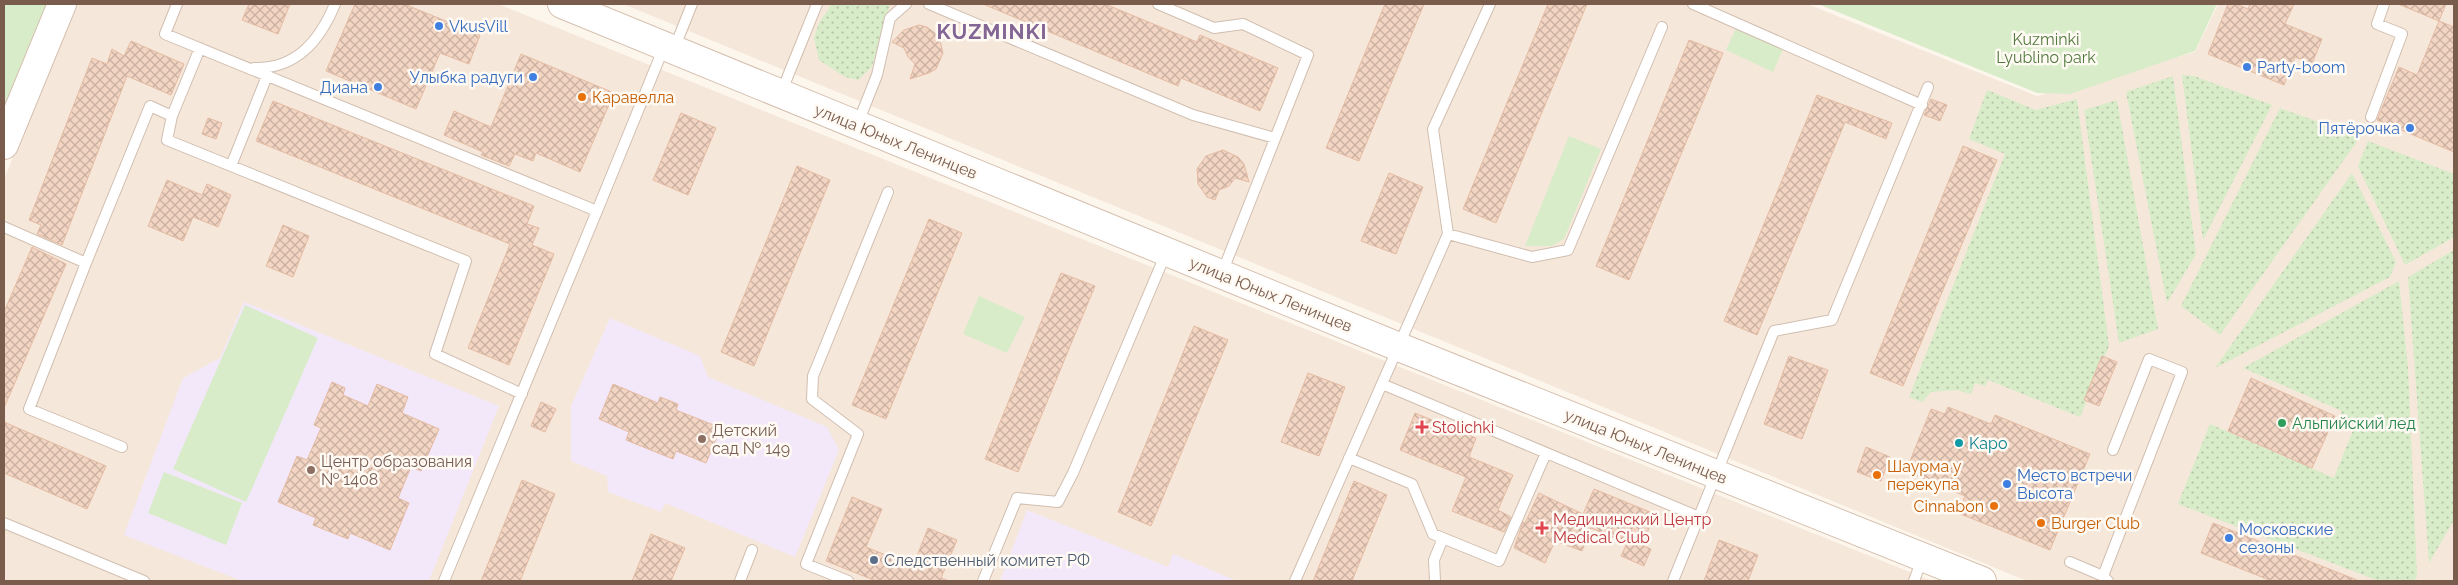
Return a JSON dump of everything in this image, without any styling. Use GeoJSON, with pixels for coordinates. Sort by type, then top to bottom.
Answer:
{"type":"FeatureCollection","features":[{"type":"Feature","properties":{"kind":"main road"},"geometry":{"type":"LineString","coordinates":[[4,145],[62,4]]}},
{"type":"Feature","properties":{"kind":"main road","name":"улица Юных Ленинцев"},"geometry":{"type":"LineString","coordinates":[[562,4],[1716,474],[1918,570],[1982,581]]}},
{"type":"Feature","properties":{"kind":"lane"},"geometry":{"type":"LineString","coordinates":[[178,4],[165,34],[598,211]]}},
{"type":"Feature","properties":{"kind":"lane"},"geometry":{"type":"LineString","coordinates":[[247,68],[264,68],[286,64],[308,48],[329,18],[335,4]]}},
{"type":"Feature","properties":{"kind":"lane"},"geometry":{"type":"LineString","coordinates":[[444,581],[598,211],[669,48],[692,4]]}},
{"type":"Feature","properties":{"kind":"lane"},"geometry":{"type":"LineString","coordinates":[[781,94],[817,4]]}},
{"type":"Feature","properties":{"kind":"lane"},"geometry":{"type":"LineString","coordinates":[[857,125],[877,75],[890,18],[906,4]]}},
{"type":"Feature","properties":{"kind":"lane"},"geometry":{"type":"LineString","coordinates":[[929,4],[1193,115],[1275,138]]}},
{"type":"Feature","properties":{"kind":"lane"},"geometry":{"type":"LineString","coordinates":[[1158,4],[1214,28],[1243,24],[1308,55],[1222,274]]}},
{"type":"Feature","properties":{"kind":"lane"},"geometry":{"type":"LineString","coordinates":[[1295,581],[1448,234],[1432,129],[1490,4]]}},
{"type":"Feature","properties":{"kind":"lane"},"geometry":{"type":"LineString","coordinates":[[1693,4],[1922,104]]}},
{"type":"Feature","properties":{"kind":"lane"},"geometry":{"type":"LineString","coordinates":[[2372,117],[2402,34],[2377,24],[2384,4]]}},
{"type":"Feature","properties":{"kind":"lane"},"geometry":{"type":"LineString","coordinates":[[1448,234],[1532,257],[1568,250],[1662,27]]}},
{"type":"Feature","properties":{"kind":"lane"},"geometry":{"type":"LineString","coordinates":[[200,48],[172,116],[167,140],[466,261],[435,354],[522,394]]}},
{"type":"Feature","properties":{"kind":"lane"},"geometry":{"type":"LineString","coordinates":[[231,166],[267,76]]}},
{"type":"Feature","properties":{"kind":"lane"},"geometry":{"type":"LineString","coordinates":[[1673,581],[1774,330],[1832,320],[1928,87]]}},
{"type":"Feature","properties":{"kind":"lane"},"geometry":{"type":"LineString","coordinates":[[122,447],[29,409],[150,106],[172,116]]}},
{"type":"Feature","properties":{"kind":"lane"},"geometry":{"type":"LineString","coordinates":[[848,581],[806,564],[858,434],[812,399],[813,376],[888,192]]}},
{"type":"Feature","properties":{"kind":"lane"},"geometry":{"type":"LineString","coordinates":[[4,227],[86,263]]}},
{"type":"Feature","properties":{"kind":"lane"},"geometry":{"type":"LineString","coordinates":[[983,581],[1016,498],[1058,502],[1073,473],[1167,252]]}},
{"type":"Feature","properties":{"kind":"lane"},"geometry":{"type":"LineString","coordinates":[[2070,562],[2106,579],[2182,372],[2148,359],[2113,450]]}},
{"type":"Feature","properties":{"kind":"lane"},"geometry":{"type":"LineString","coordinates":[[1382,384],[1699,517]]}},
{"type":"Feature","properties":{"kind":"lane"},"geometry":{"type":"LineString","coordinates":[[1349,458],[1412,484],[1433,534],[1499,561],[1546,453]]}},
{"type":"Feature","properties":{"kind":"lane"},"geometry":{"type":"LineString","coordinates":[[4,523],[144,581]]}},
{"type":"Feature","properties":{"kind":"lane"},"geometry":{"type":"LineString","coordinates":[[1438,580],[1434,560],[1443,538]]}},
{"type":"Feature","properties":{"kind":"lane"},"geometry":{"type":"LineString","coordinates":[[740,581],[752,550]]}},
{"type":"Feature","properties":{"kind":"shaded area"},"geometry":{"type":"Polygon","coordinates":[[[77,4],[498,4],[1932,581],[4,581],[4,179],[77,4]]]}},
{"type":"Feature","properties":{"kind":"shaded area"},"geometry":{"type":"Polygon","coordinates":[[[623,4],[1807,4],[2037,96],[2195,52],[2218,4],[2454,4],[2454,577],[2452,581],[2027,581],[623,4]]]}},
{"type":"Feature","properties":{"kind":"shaded area","name":"Центр образования № 1408"},"geometry":{"type":"Polygon","coordinates":[[[244,302],[499,406],[429,581],[242,581],[124,535],[183,378],[220,358],[244,302]]]}},
{"type":"Feature","properties":{"kind":"shaded area","name":"Детский сад № 149"},"geometry":{"type":"Polygon","coordinates":[[[610,318],[700,356],[708,377],[827,427],[839,450],[795,557],[665,503],[661,512],[608,492],[607,476],[571,461],[571,406],[610,318]]]}},
{"type":"Feature","properties":{"kind":"shaded area"},"geometry":{"type":"Polygon","coordinates":[[[1027,510],[1168,567],[1173,554],[1237,581],[1000,581],[1027,510]]]}},
{"type":"Feature","properties":{"kind":"green space"},"geometry":{"type":"Polygon","coordinates":[[[4,4],[48,4],[4,112],[4,4]]]}},
{"type":"Feature","properties":{"kind":"green space"},"geometry":{"type":"Polygon","coordinates":[[[832,4],[890,4],[878,50],[871,68],[858,80],[845,77],[819,60],[814,38],[819,23],[832,4]]]}},
{"type":"Feature","properties":{"kind":"green space","name":"Kuzminki Lyublino park"},"geometry":{"type":"Polygon","coordinates":[[[1818,4],[2217,4],[2195,51],[2070,94],[2037,93],[1818,4]]]}},
{"type":"Feature","properties":{"kind":"green space"},"geometry":{"type":"Polygon","coordinates":[[[1736,28],[1783,49],[1773,72],[1726,50],[1736,28]]]}},
{"type":"Feature","properties":{"kind":"green space"},"geometry":{"type":"Polygon","coordinates":[[[2182,75],[2194,76],[2272,105],[2203,240],[2182,75]]]}},
{"type":"Feature","properties":{"kind":"green space"},"geometry":{"type":"Polygon","coordinates":[[[2173,76],[2196,254],[2167,303],[2126,92],[2173,76]]]}},
{"type":"Feature","properties":{"kind":"green space"},"geometry":{"type":"Polygon","coordinates":[[[1987,90],[2036,110],[2077,99],[2109,346],[2080,417],[1988,380],[1985,386],[1975,383],[1971,394],[1957,390],[1931,392],[1922,402],[1909,397],[2005,154],[1969,139],[1987,90]]]}},
{"type":"Feature","properties":{"kind":"green space"},"geometry":{"type":"Polygon","coordinates":[[[2117,100],[2158,329],[2119,343],[2084,110],[2117,100]]]}},
{"type":"Feature","properties":{"kind":"green space"},"geometry":{"type":"Polygon","coordinates":[[[2280,108],[2360,137],[2220,335],[2181,306],[2280,108]]]}},
{"type":"Feature","properties":{"kind":"green space"},"geometry":{"type":"Polygon","coordinates":[[[1569,136],[1601,149],[1564,239],[1551,246],[1525,246],[1569,136]]]}},
{"type":"Feature","properties":{"kind":"green space"},"geometry":{"type":"Polygon","coordinates":[[[2368,141],[2454,174],[2454,237],[2405,265],[2358,166],[2368,141]]]}},
{"type":"Feature","properties":{"kind":"green space"},"geometry":{"type":"Polygon","coordinates":[[[2352,173],[2396,262],[2390,277],[2215,368],[2352,173]]]}},
{"type":"Feature","properties":{"kind":"green space"},"geometry":{"type":"Polygon","coordinates":[[[2454,250],[2454,520],[2429,563],[2408,277],[2454,250]]]}},
{"type":"Feature","properties":{"kind":"green space"},"geometry":{"type":"Polygon","coordinates":[[[2399,281],[2408,367],[2417,575],[2415,581],[2379,581],[2178,504],[2210,424],[2334,478],[2355,425],[2339,417],[2342,411],[2243,368],[2399,281]]]}},
{"type":"Feature","properties":{"kind":"green space"},"geometry":{"type":"Polygon","coordinates":[[[979,296],[1025,317],[1007,353],[963,334],[979,296]]]}},
{"type":"Feature","properties":{"kind":"green space"},"geometry":{"type":"Polygon","coordinates":[[[245,305],[318,338],[246,502],[173,469],[245,305]]]}},
{"type":"Feature","properties":{"kind":"green space"},"geometry":{"type":"Polygon","coordinates":[[[164,472],[242,503],[226,545],[148,513],[164,472]]]}},
{"type":"Feature","properties":{"kind":"building"},"geometry":{"type":"Polygon","coordinates":[[[249,4],[290,4],[278,34],[242,20],[249,4]]]}},
{"type":"Feature","properties":{"kind":"building"},"geometry":{"type":"Polygon","coordinates":[[[355,4],[404,4],[480,35],[469,64],[440,53],[416,109],[326,71],[355,4]]]}},
{"type":"Feature","properties":{"kind":"building"},"geometry":{"type":"Polygon","coordinates":[[[983,4],[1105,4],[1197,42],[1200,35],[1278,68],[1260,111],[1181,78],[1178,86],[983,4]]]}},
{"type":"Feature","properties":{"kind":"building"},"geometry":{"type":"Polygon","coordinates":[[[1385,4],[1424,4],[1359,161],[1326,148],[1385,4]]]}},
{"type":"Feature","properties":{"kind":"building"},"geometry":{"type":"Polygon","coordinates":[[[1548,4],[1587,4],[1496,223],[1463,209],[1548,4]]]}},
{"type":"Feature","properties":{"kind":"building"},"geometry":{"type":"Polygon","coordinates":[[[2228,4],[2236,4],[2248,9],[2250,4],[2294,4],[2285,24],[2322,39],[2312,64],[2295,57],[2284,85],[2208,54],[2228,4]]]}},
{"type":"Feature","properties":{"kind":"building"},"geometry":{"type":"Polygon","coordinates":[[[2398,4],[2446,4],[2439,21],[2398,4]]]}},
{"type":"Feature","properties":{"kind":"building"},"geometry":{"type":"Polygon","coordinates":[[[2439,21],[2454,27],[2454,152],[2377,120],[2399,67],[2417,75],[2439,21]]]}},
{"type":"Feature","properties":{"kind":"building"},"geometry":{"type":"Polygon","coordinates":[[[919,25],[927,27],[939,36],[943,53],[936,69],[910,79],[915,64],[908,57],[904,48],[892,42],[904,30],[919,25]]]}},
{"type":"Feature","properties":{"kind":"building"},"geometry":{"type":"Polygon","coordinates":[[[1689,40],[1723,53],[1629,280],[1596,266],[1689,40]]]}},
{"type":"Feature","properties":{"kind":"building"},"geometry":{"type":"Polygon","coordinates":[[[131,41],[184,64],[171,95],[127,76],[62,245],[37,234],[41,225],[29,220],[92,58],[107,64],[112,49],[124,56],[131,41]]]}},
{"type":"Feature","properties":{"kind":"building"},"geometry":{"type":"Polygon","coordinates":[[[521,54],[614,93],[580,172],[536,153],[533,161],[515,154],[509,166],[481,155],[483,152],[444,135],[454,111],[491,127],[521,54]]]}},
{"type":"Feature","properties":{"kind":"building"},"geometry":{"type":"Polygon","coordinates":[[[1817,95],[1892,123],[1886,139],[1845,122],[1757,335],[1724,321],[1817,95]]]}},
{"type":"Feature","properties":{"kind":"building"},"geometry":{"type":"Polygon","coordinates":[[[1931,99],[1947,105],[1940,121],[1924,115],[1931,99]]]}},
{"type":"Feature","properties":{"kind":"building"},"geometry":{"type":"Polygon","coordinates":[[[273,101],[534,206],[527,224],[539,228],[532,245],[554,254],[509,365],[468,348],[510,244],[256,141],[273,101]]]}},
{"type":"Feature","properties":{"kind":"building"},"geometry":{"type":"Polygon","coordinates":[[[681,113],[716,128],[688,195],[653,180],[681,113]]]}},
{"type":"Feature","properties":{"kind":"building"},"geometry":{"type":"Polygon","coordinates":[[[208,118],[222,123],[216,139],[202,134],[208,118]]]}},
{"type":"Feature","properties":{"kind":"building"},"geometry":{"type":"Polygon","coordinates":[[[1963,146],[1997,160],[1903,386],[1870,373],[1963,146]]]}},
{"type":"Feature","properties":{"kind":"building"},"geometry":{"type":"Polygon","coordinates":[[[1223,150],[1238,157],[1244,164],[1249,182],[1235,178],[1229,186],[1219,190],[1215,200],[1207,197],[1198,184],[1197,169],[1206,156],[1223,150]]]}},
{"type":"Feature","properties":{"kind":"building"},"geometry":{"type":"Polygon","coordinates":[[[797,166],[830,180],[754,366],[721,352],[797,166]]]}},
{"type":"Feature","properties":{"kind":"building"},"geometry":{"type":"Polygon","coordinates":[[[1389,173],[1423,187],[1396,254],[1361,241],[1389,173]]]}},
{"type":"Feature","properties":{"kind":"building"},"geometry":{"type":"Polygon","coordinates":[[[167,180],[202,195],[207,184],[231,195],[218,227],[193,217],[183,241],[148,226],[167,180]]]}},
{"type":"Feature","properties":{"kind":"building"},"geometry":{"type":"Polygon","coordinates":[[[929,219],[962,233],[886,419],[852,405],[929,219]]]}},
{"type":"Feature","properties":{"kind":"building"},"geometry":{"type":"Polygon","coordinates":[[[283,225],[309,236],[293,277],[266,266],[283,225]]]}},
{"type":"Feature","properties":{"kind":"building"},"geometry":{"type":"Polygon","coordinates":[[[32,247],[66,264],[4,408],[4,312],[32,247]]]}},
{"type":"Feature","properties":{"kind":"building"},"geometry":{"type":"Polygon","coordinates":[[[1061,273],[1095,286],[1018,472],[985,459],[1061,273]]]}},
{"type":"Feature","properties":{"kind":"building"},"geometry":{"type":"Polygon","coordinates":[[[1194,326],[1228,340],[1151,526],[1118,512],[1194,326]]]}},
{"type":"Feature","properties":{"kind":"building"},"geometry":{"type":"Polygon","coordinates":[[[1789,356],[1828,370],[1802,439],[1764,424],[1789,356]]]}},
{"type":"Feature","properties":{"kind":"building"},"geometry":{"type":"Polygon","coordinates":[[[2102,356],[2117,362],[2099,406],[2084,400],[2102,356]]]}},
{"type":"Feature","properties":{"kind":"building"},"geometry":{"type":"Polygon","coordinates":[[[1308,373],[1345,387],[1319,456],[1281,442],[1308,373]]]}},
{"type":"Feature","properties":{"kind":"building","name":"Альпийский лед"},"geometry":{"type":"Polygon","coordinates":[[[2251,378],[2335,416],[2312,468],[2228,431],[2251,378]]]}},
{"type":"Feature","properties":{"kind":"building"},"geometry":{"type":"Polygon","coordinates":[[[332,382],[345,388],[343,395],[368,406],[377,384],[408,397],[402,413],[439,429],[421,471],[411,467],[398,498],[409,503],[390,550],[350,533],[348,539],[313,525],[316,518],[278,502],[297,456],[307,460],[321,428],[314,425],[332,382]]]}},
{"type":"Feature","properties":{"kind":"building"},"geometry":{"type":"Polygon","coordinates":[[[613,384],[658,403],[660,397],[678,404],[676,410],[721,428],[706,463],[676,451],[673,459],[626,440],[629,432],[599,419],[613,384]]]}},
{"type":"Feature","properties":{"kind":"building"},"geometry":{"type":"Polygon","coordinates":[[[541,402],[556,409],[545,432],[531,426],[541,402]]]}},
{"type":"Feature","properties":{"kind":"building","name":"Место встречи Высота"},"geometry":{"type":"Polygon","coordinates":[[[1948,407],[1991,424],[1995,415],[2090,454],[2050,550],[1958,513],[1965,496],[1906,471],[1931,409],[1945,414],[1948,407]]]}},
{"type":"Feature","properties":{"kind":"building"},"geometry":{"type":"Polygon","coordinates":[[[1415,413],[1476,438],[1469,457],[1513,475],[1498,510],[1511,517],[1504,532],[1452,511],[1466,477],[1400,450],[1415,413]]]}},
{"type":"Feature","properties":{"kind":"building"},"geometry":{"type":"Polygon","coordinates":[[[4,422],[106,466],[87,509],[4,473],[4,422]]]}},
{"type":"Feature","properties":{"kind":"building"},"geometry":{"type":"Polygon","coordinates":[[[1866,447],[1890,457],[1881,481],[1857,472],[1866,447]]]}},
{"type":"Feature","properties":{"kind":"building"},"geometry":{"type":"Polygon","coordinates":[[[522,480],[555,494],[520,581],[481,581],[522,480]]]}},
{"type":"Feature","properties":{"kind":"building"},"geometry":{"type":"Polygon","coordinates":[[[1354,481],[1387,495],[1352,581],[1313,581],[1354,481]]]}},
{"type":"Feature","properties":{"kind":"building"},"geometry":{"type":"Polygon","coordinates":[[[1594,489],[1655,514],[1642,545],[1651,549],[1644,566],[1621,556],[1627,543],[1591,528],[1582,551],[1555,541],[1545,563],[1514,548],[1523,522],[1525,523],[1539,493],[1583,514],[1594,489]]]}},
{"type":"Feature","properties":{"kind":"building"},"geometry":{"type":"Polygon","coordinates":[[[852,497],[882,509],[866,547],[913,566],[928,528],[957,540],[941,578],[949,581],[876,581],[826,561],[852,497]]]}},
{"type":"Feature","properties":{"kind":"building","name":"Московские сезоны"},"geometry":{"type":"Polygon","coordinates":[[[2213,523],[2357,581],[2272,581],[2201,553],[2213,523]]]}},
{"type":"Feature","properties":{"kind":"building"},"geometry":{"type":"Polygon","coordinates":[[[651,534],[685,548],[671,581],[632,581],[651,534]]]}},
{"type":"Feature","properties":{"kind":"building"},"geometry":{"type":"Polygon","coordinates":[[[1719,540],[1758,555],[1748,581],[1704,581],[1719,540]]]}},
{"type":"Feature","properties":{"kind":"place","name":"VkusVill"},"geometry":{"type":"Point","coordinates":[439,26]}},
{"type":"Feature","properties":{"kind":"place","name":"Party-boom"},"geometry":{"type":"Point","coordinates":[2247,67]}},
{"type":"Feature","properties":{"kind":"place","name":"Улыбка радуги"},"geometry":{"type":"Point","coordinates":[533,77]}},
{"type":"Feature","properties":{"kind":"place","name":"Диана"},"geometry":{"type":"Point","coordinates":[378,87]}},
{"type":"Feature","properties":{"kind":"place","name":"Каравелла"},"geometry":{"type":"Point","coordinates":[582,97]}},
{"type":"Feature","properties":{"kind":"place","name":"Пятёрочка"},"geometry":{"type":"Point","coordinates":[2410,128]}},
{"type":"Feature","properties":{"kind":"place","name":"Альпийский лед"},"geometry":{"type":"Point","coordinates":[2282,423]}},
{"type":"Feature","properties":{"kind":"place","name":"Stolichki"},"geometry":{"type":"Point","coordinates":[1422,427]}},
{"type":"Feature","properties":{"kind":"place","name":"Детский сад № 149"},"geometry":{"type":"Point","coordinates":[702,439]}},
{"type":"Feature","properties":{"kind":"place","name":"Kapo"},"geometry":{"type":"Point","coordinates":[1959,443]}},
{"type":"Feature","properties":{"kind":"place","name":"Центр образования № 1408"},"geometry":{"type":"Point","coordinates":[311,470]}},
{"type":"Feature","properties":{"kind":"place","name":"Шаурма у перекупа"},"geometry":{"type":"Point","coordinates":[1877,475]}},
{"type":"Feature","properties":{"kind":"place","name":"Место встречи Высота"},"geometry":{"type":"Point","coordinates":[2007,484]}},
{"type":"Feature","properties":{"kind":"place","name":"Cinnabon"},"geometry":{"type":"Point","coordinates":[1994,506]}},
{"type":"Feature","properties":{"kind":"place","name":"Burger Club"},"geometry":{"type":"Point","coordinates":[2041,523]}},
{"type":"Feature","properties":{"kind":"place","name":"Медицинский Центр Medical Club"},"geometry":{"type":"Point","coordinates":[1542,528]}},
{"type":"Feature","properties":{"kind":"place","name":"Московские сезоны"},"geometry":{"type":"Point","coordinates":[2229,538]}},
{"type":"Feature","properties":{"kind":"place","name":"Следственный комитет РФ"},"geometry":{"type":"Point","coordinates":[874,560]}},
{"type":"Feature","properties":{"kind":"district","name":"KUZMINKI"},"geometry":{"type":"Point","coordinates":[992,32]}}]}
